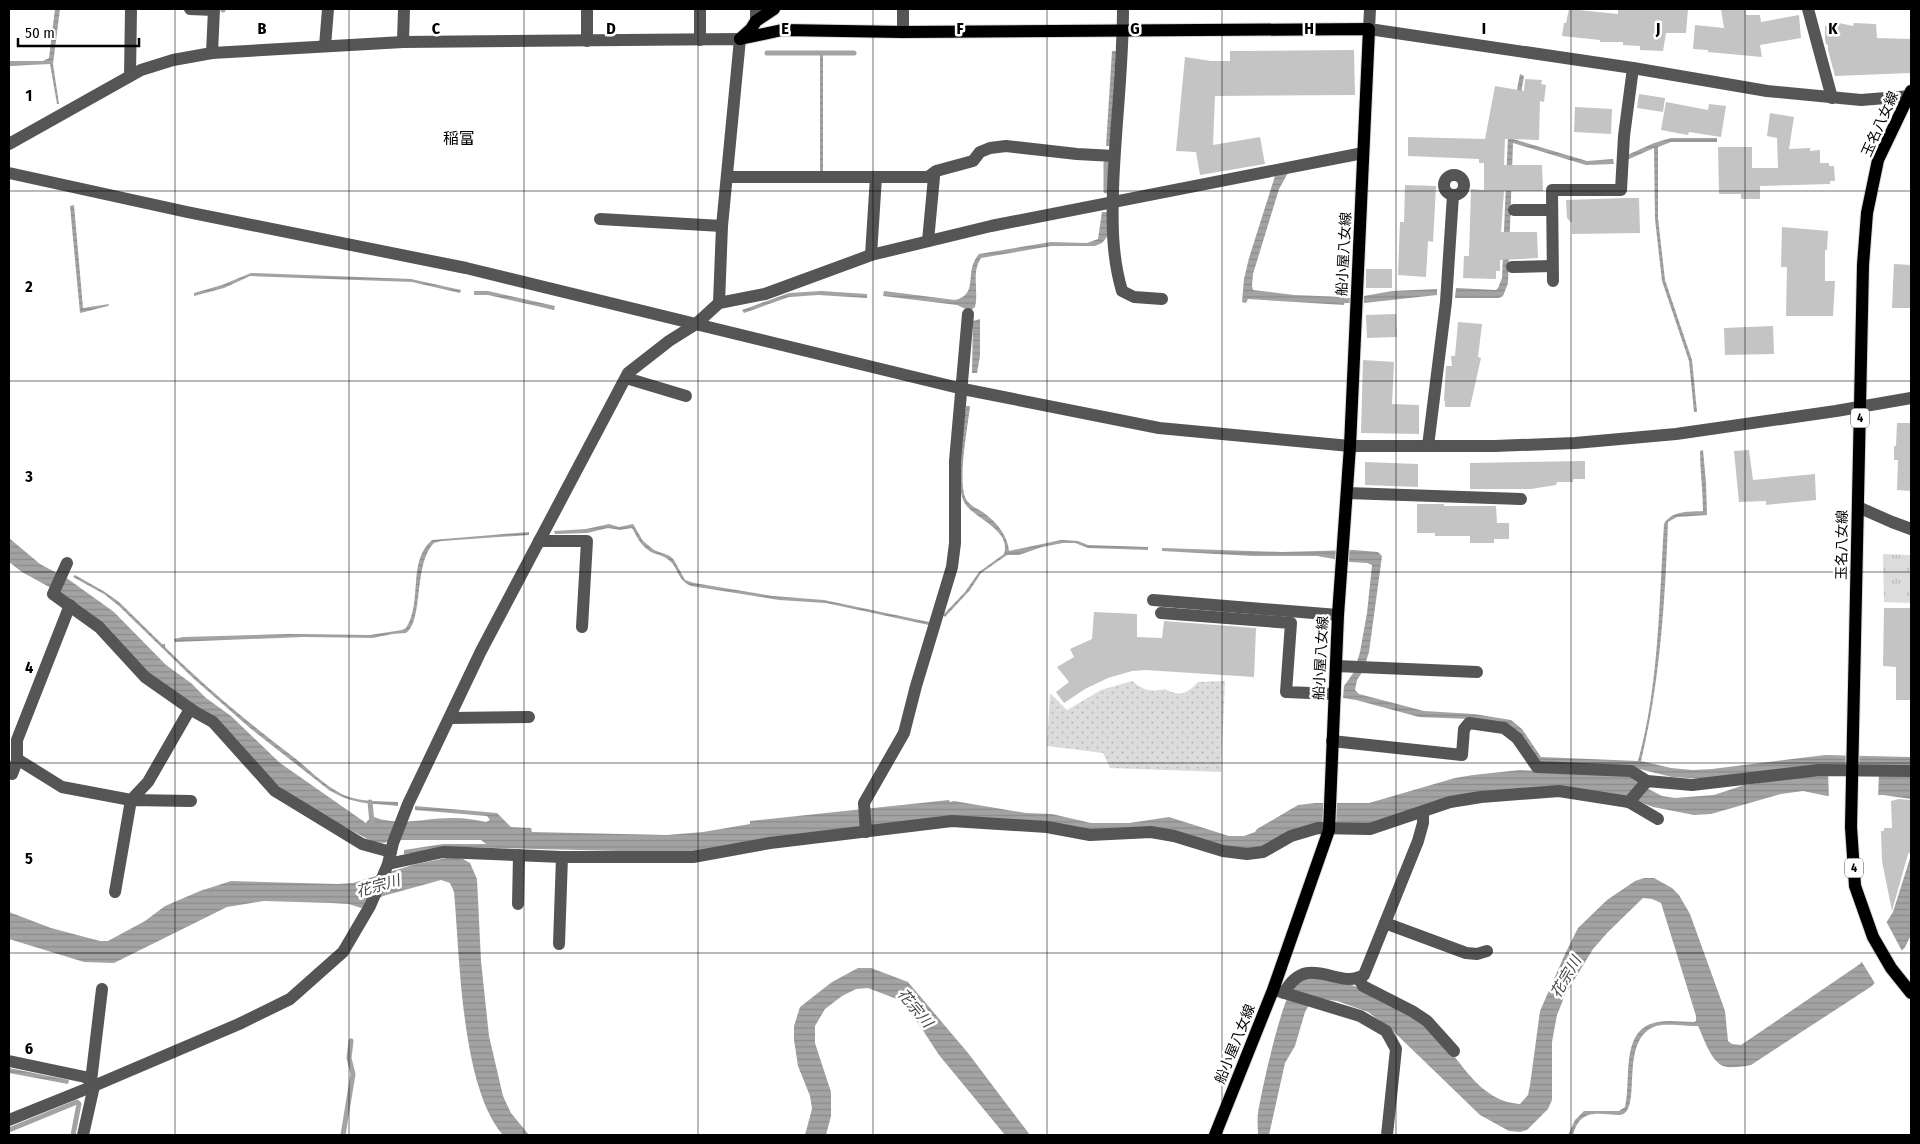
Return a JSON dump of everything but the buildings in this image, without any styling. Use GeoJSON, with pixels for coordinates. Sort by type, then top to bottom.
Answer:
{"type":"FeatureCollection","features":[{"type":"Feature","properties":{"kind":"main road"},"geometry":{"type":"LineString","coordinates":[[740,39],[751,29],[756,15],[774,9]]}},
{"type":"Feature","properties":{"kind":"main road"},"geometry":{"type":"LineString","coordinates":[[740,39],[782,30],[903,32],[1369,29]]}},
{"type":"Feature","properties":{"kind":"main road","name":"船小屋八女線"},"geometry":{"type":"LineString","coordinates":[[1215,1135],[1278,991],[1329,828],[1338,615],[1350,446],[1369,29]]}},
{"type":"Feature","properties":{"kind":"main road","name":"玉名八女線"},"geometry":{"type":"LineString","coordinates":[[1910,94],[1878,160],[1867,213],[1860,407],[1851,827],[1855,886],[1873,936],[1891,968],[1911,993]]}},
{"type":"Feature","properties":{"kind":"street"},"geometry":{"type":"LineString","coordinates":[[130,76],[131,9]]}},
{"type":"Feature","properties":{"kind":"street"},"geometry":{"type":"LineString","coordinates":[[190,9],[214,9],[212,53]]}},
{"type":"Feature","properties":{"kind":"street"},"geometry":{"type":"LineString","coordinates":[[325,46],[328,9]]}},
{"type":"Feature","properties":{"kind":"street"},"geometry":{"type":"LineString","coordinates":[[403,42],[404,9]]}},
{"type":"Feature","properties":{"kind":"street"},"geometry":{"type":"LineString","coordinates":[[587,9],[587,41]]}},
{"type":"Feature","properties":{"kind":"street"},"geometry":{"type":"LineString","coordinates":[[700,9],[700,40]]}},
{"type":"Feature","properties":{"kind":"street"},"geometry":{"type":"LineString","coordinates":[[903,9],[903,32]]}},
{"type":"Feature","properties":{"kind":"street"},"geometry":{"type":"LineString","coordinates":[[1123,9],[1114,156],[1112,237],[1116,270],[1122,291],[1134,297],[1162,299]]}},
{"type":"Feature","properties":{"kind":"street"},"geometry":{"type":"LineString","coordinates":[[1370,9],[1369,29],[1633,68],[1767,91],[1861,100],[1910,94]]}},
{"type":"Feature","properties":{"kind":"street"},"geometry":{"type":"LineString","coordinates":[[1808,9],[1832,98]]}},
{"type":"Feature","properties":{"kind":"street"},"geometry":{"type":"LineString","coordinates":[[9,144],[141,70],[173,60],[212,53],[403,42],[740,39],[722,226],[719,304]]}},
{"type":"Feature","properties":{"kind":"street"},"geometry":{"type":"LineString","coordinates":[[1553,281],[1552,190],[1621,190],[1624,136],[1633,68]]}},
{"type":"Feature","properties":{"kind":"street"},"geometry":{"type":"LineString","coordinates":[[928,176],[973,161],[980,152],[990,148],[1006,146],[1114,156]]}},
{"type":"Feature","properties":{"kind":"street"},"geometry":{"type":"LineString","coordinates":[[9,1120],[239,1024],[290,999],[343,952],[370,906],[408,804],[482,651],[628,373],[669,341],[696,324],[719,304],[765,294],[872,255],[991,226],[1363,153]]}},
{"type":"Feature","properties":{"kind":"street"},"geometry":{"type":"LineString","coordinates":[[9,173],[187,212],[466,268],[963,389],[1159,428],[1350,446],[1575,444],[1676,434],[1911,398]]}},
{"type":"Feature","properties":{"kind":"street"},"geometry":{"type":"LineString","coordinates":[[727,176],[934,176],[928,241]]}},
{"type":"Feature","properties":{"kind":"street"},"geometry":{"type":"LineString","coordinates":[[872,255],[876,176]]}},
{"type":"Feature","properties":{"kind":"street"},"geometry":{"type":"LineString","coordinates":[[1428,446],[1446,302],[1453,195]]}},
{"type":"Feature","properties":{"kind":"street"},"geometry":{"type":"LineString","coordinates":[[1514,210],[1552,210]]}},
{"type":"Feature","properties":{"kind":"street"},"geometry":{"type":"LineString","coordinates":[[600,219],[722,226]]}},
{"type":"Feature","properties":{"kind":"street"},"geometry":{"type":"LineString","coordinates":[[1512,266],[1552,266]]}},
{"type":"Feature","properties":{"kind":"street"},"geometry":{"type":"LineString","coordinates":[[866,830],[864,803],[904,732],[952,567],[955,543],[955,461],[963,389],[968,314]]}},
{"type":"Feature","properties":{"kind":"street"},"geometry":{"type":"LineString","coordinates":[[626,378],[686,396]]}},
{"type":"Feature","properties":{"kind":"street"},"geometry":{"type":"LineString","coordinates":[[1346,493],[1521,499]]}},
{"type":"Feature","properties":{"kind":"street"},"geometry":{"type":"LineString","coordinates":[[1858,507],[1911,529]]}},
{"type":"Feature","properties":{"kind":"street"},"geometry":{"type":"LineString","coordinates":[[539,541],[587,541],[582,626]]}},
{"type":"Feature","properties":{"kind":"street"},"geometry":{"type":"LineString","coordinates":[[64,569],[53,594],[99,626],[145,677],[190,709],[213,722],[275,791],[362,844],[389,857],[443,852],[562,857],[693,857],[770,843],[952,821],[1047,826],[1090,835],[1151,832],[1174,836],[1222,851],[1247,854],[1263,852],[1301,833],[1318,828],[1370,829],[1450,802],[1473,798],[1559,792],[1629,802],[1658,819]]}},
{"type":"Feature","properties":{"kind":"street"},"geometry":{"type":"LineString","coordinates":[[1153,600],[1338,615]]}},
{"type":"Feature","properties":{"kind":"street"},"geometry":{"type":"LineString","coordinates":[[70,605],[16,740],[14,762],[62,787],[131,800],[191,801]]}},
{"type":"Feature","properties":{"kind":"street"},"geometry":{"type":"LineString","coordinates":[[1161,613],[1291,623],[1286,692],[1335,694]]}},
{"type":"Feature","properties":{"kind":"street"},"geometry":{"type":"LineString","coordinates":[[1336,666],[1477,672]]}},
{"type":"Feature","properties":{"kind":"street"},"geometry":{"type":"LineString","coordinates":[[115,892],[131,800],[148,782],[190,709]]}},
{"type":"Feature","properties":{"kind":"street"},"geometry":{"type":"LineString","coordinates":[[450,718],[529,717]]}},
{"type":"Feature","properties":{"kind":"street"},"geometry":{"type":"LineString","coordinates":[[1332,741],[1462,755],[1464,729],[1469,723],[1504,728],[1517,738],[1537,766],[1631,771],[1646,782],[1692,785],[1819,770],[1911,771]]}},
{"type":"Feature","properties":{"kind":"street"},"geometry":{"type":"LineString","coordinates":[[1629,802],[1646,782]]}},
{"type":"Feature","properties":{"kind":"street"},"geometry":{"type":"LineString","coordinates":[[1278,991],[1295,978],[1305,974],[1318,972],[1341,978],[1359,979],[1364,975],[1418,841],[1423,823],[1423,812]]}},
{"type":"Feature","properties":{"kind":"street"},"geometry":{"type":"LineString","coordinates":[[518,904],[519,855]]}},
{"type":"Feature","properties":{"kind":"street"},"geometry":{"type":"LineString","coordinates":[[559,944],[562,857]]}},
{"type":"Feature","properties":{"kind":"street"},"geometry":{"type":"LineString","coordinates":[[1385,923],[1466,953],[1477,954],[1487,951]]}},
{"type":"Feature","properties":{"kind":"street"},"geometry":{"type":"LineString","coordinates":[[1359,979],[1362,986],[1412,1011],[1427,1021],[1454,1051]]}},
{"type":"Feature","properties":{"kind":"street"},"geometry":{"type":"LineString","coordinates":[[83,1135],[94,1084],[102,989]]}},
{"type":"Feature","properties":{"kind":"street"},"geometry":{"type":"LineString","coordinates":[[1278,991],[1360,1016],[1386,1031],[1396,1049],[1387,1135]]}},
{"type":"Feature","properties":{"kind":"street"},"geometry":{"type":"LineString","coordinates":[[9,1061],[85,1076],[94,1084]]}},
{"type":"Feature","properties":{"kind":"green space"},"geometry":{"type":"Polygon","coordinates":[[[1883,554],[1911,555],[1911,603],[1884,602],[1883,554]]]}},
{"type":"Feature","properties":{"kind":"green space"},"geometry":{"type":"Polygon","coordinates":[[[1132,681],[1147,690],[1165,689],[1175,693],[1183,693],[1187,692],[1198,682],[1225,681],[1221,772],[1110,768],[1103,753],[1047,746],[1050,693],[1067,710],[1101,690],[1132,681]]]}},
{"type":"Feature","properties":{"kind":"water"},"geometry":{"type":"Polygon","coordinates":[[[55,9],[60,9],[53,64],[59,104],[57,104],[50,64],[9,66],[9,61],[43,61],[49,58],[55,9]]]}},
{"type":"Feature","properties":{"kind":"water"},"geometry":{"type":"Polygon","coordinates":[[[1112,51],[1116,51],[1110,146],[1106,146],[1112,51]]]}},
{"type":"Feature","properties":{"kind":"water"},"geometry":{"type":"Polygon","coordinates":[[[820,54],[823,54],[823,172],[820,172],[820,54]]]}},
{"type":"Feature","properties":{"kind":"water"},"geometry":{"type":"Polygon","coordinates":[[[1520,74],[1524,76],[1513,139],[1587,161],[1613,159],[1614,164],[1586,165],[1513,143],[1508,283],[1503,296],[1499,298],[1455,298],[1456,288],[1496,290],[1502,278],[1508,136],[1520,74]]]}},
{"type":"Feature","properties":{"kind":"water"},"geometry":{"type":"Polygon","coordinates":[[[1671,138],[1717,138],[1717,142],[1671,142],[1658,147],[1658,218],[1665,280],[1692,360],[1697,412],[1694,412],[1689,361],[1662,281],[1655,219],[1654,148],[1627,160],[1625,156],[1654,143],[1671,138]]]}},
{"type":"Feature","properties":{"kind":"water"},"geometry":{"type":"Polygon","coordinates":[[[1288,173],[1279,189],[1253,274],[1253,290],[1294,295],[1344,297],[1344,305],[1248,299],[1246,303],[1242,302],[1244,279],[1249,258],[1275,176],[1288,173]]]}},
{"type":"Feature","properties":{"kind":"water"},"geometry":{"type":"Polygon","coordinates":[[[74,205],[83,308],[109,304],[108,306],[80,313],[70,206],[74,205]]]}},
{"type":"Feature","properties":{"kind":"water"},"geometry":{"type":"Polygon","coordinates":[[[1102,212],[1109,212],[1107,237],[1102,243],[1095,246],[1051,246],[981,258],[976,270],[975,307],[970,311],[957,305],[883,296],[884,291],[955,300],[963,297],[969,288],[974,261],[979,254],[1051,242],[1087,243],[1098,239],[1102,212]]]}},
{"type":"Feature","properties":{"kind":"water"},"geometry":{"type":"Polygon","coordinates":[[[251,273],[411,279],[461,290],[460,293],[412,282],[250,276],[224,288],[194,296],[194,293],[222,285],[251,273]]]}},
{"type":"Feature","properties":{"kind":"water"},"geometry":{"type":"Polygon","coordinates":[[[1437,289],[1437,295],[1364,303],[1364,296],[1392,291],[1437,289]]]}},
{"type":"Feature","properties":{"kind":"water"},"geometry":{"type":"Polygon","coordinates":[[[474,291],[488,291],[555,306],[554,310],[488,295],[474,295],[474,291]]]}},
{"type":"Feature","properties":{"kind":"water"},"geometry":{"type":"Polygon","coordinates":[[[821,291],[867,294],[867,298],[818,295],[789,297],[744,313],[742,310],[789,293],[821,291]]]}},
{"type":"Feature","properties":{"kind":"water"},"geometry":{"type":"Polygon","coordinates":[[[980,319],[980,356],[977,373],[972,373],[973,321],[980,319]]]}},
{"type":"Feature","properties":{"kind":"water"},"geometry":{"type":"Polygon","coordinates":[[[966,406],[970,406],[963,467],[966,499],[996,523],[1006,539],[1009,551],[1061,540],[1078,541],[1088,545],[1148,547],[1148,550],[1088,548],[1075,543],[1063,543],[1042,547],[1019,555],[1007,555],[981,573],[970,590],[945,617],[943,615],[965,592],[979,572],[1004,554],[1005,545],[997,531],[968,508],[961,493],[959,469],[966,406]]]}},
{"type":"Feature","properties":{"kind":"water"},"geometry":{"type":"Polygon","coordinates":[[[1703,450],[1707,515],[1677,517],[1668,522],[1657,672],[1641,761],[1671,768],[1693,770],[1825,755],[1911,757],[1911,766],[1708,779],[1672,777],[1635,768],[1536,761],[1516,733],[1469,719],[1419,717],[1343,698],[1344,686],[1354,672],[1360,652],[1367,613],[1372,565],[1317,556],[1253,556],[1162,551],[1162,548],[1282,552],[1354,550],[1378,552],[1382,556],[1369,652],[1363,671],[1357,680],[1355,690],[1359,694],[1424,711],[1474,714],[1511,720],[1522,729],[1541,757],[1638,761],[1645,732],[1654,674],[1664,524],[1667,519],[1676,514],[1703,511],[1700,451],[1703,450]]]}},
{"type":"Feature","properties":{"kind":"water"},"geometry":{"type":"Polygon","coordinates":[[[609,524],[619,527],[633,524],[643,541],[654,550],[670,556],[685,580],[694,583],[773,596],[824,600],[929,622],[929,625],[826,603],[779,600],[691,586],[682,579],[670,561],[645,547],[632,528],[620,530],[608,528],[587,533],[555,534],[554,531],[586,529],[609,524]]]}},
{"type":"Feature","properties":{"kind":"water"},"geometry":{"type":"Polygon","coordinates":[[[529,532],[529,535],[434,543],[423,564],[415,617],[412,627],[406,633],[373,638],[304,637],[175,642],[174,639],[183,637],[288,634],[370,635],[402,630],[406,628],[411,618],[420,559],[424,549],[432,540],[529,532]]]}},
{"type":"Feature","properties":{"kind":"water"},"geometry":{"type":"Polygon","coordinates":[[[9,538],[40,564],[68,579],[114,612],[166,665],[231,716],[280,763],[366,823],[374,817],[394,821],[445,818],[463,818],[486,822],[490,820],[487,816],[415,810],[415,806],[497,813],[511,827],[531,828],[532,832],[667,835],[703,832],[750,824],[750,821],[949,800],[950,802],[954,801],[1026,813],[1052,814],[1091,823],[1129,823],[1169,817],[1229,836],[1244,836],[1255,832],[1298,805],[1315,803],[1369,803],[1455,778],[1520,770],[1629,775],[1641,785],[1662,796],[1675,798],[1714,795],[1744,785],[1823,774],[1911,775],[1911,799],[1883,795],[1827,796],[1803,791],[1781,794],[1711,814],[1694,815],[1562,786],[1367,824],[1346,825],[1263,847],[1238,849],[1168,831],[1088,831],[975,818],[701,851],[621,853],[618,851],[457,847],[404,854],[404,850],[443,844],[486,844],[481,840],[389,840],[385,843],[373,842],[295,800],[152,677],[60,593],[22,572],[9,562],[9,538]]]}},
{"type":"Feature","properties":{"kind":"water"},"geometry":{"type":"Polygon","coordinates":[[[75,575],[119,602],[212,691],[328,785],[342,794],[355,799],[398,802],[398,806],[354,801],[329,790],[250,728],[193,678],[119,606],[104,594],[73,577],[75,575]]]}},
{"type":"Feature","properties":{"kind":"water","name":"花宗川"},"geometry":{"type":"Polygon","coordinates":[[[1911,855],[1911,935],[1905,947],[1872,986],[1751,1065],[1730,1067],[1718,1063],[1711,1054],[1698,1026],[1656,1026],[1644,1033],[1637,1045],[1630,1102],[1627,1111],[1620,1115],[1590,1114],[1580,1120],[1573,1135],[1568,1135],[1575,1120],[1584,1111],[1619,1111],[1625,1107],[1632,1044],[1637,1034],[1646,1026],[1662,1021],[1696,1021],[1661,903],[1643,898],[1593,949],[1565,995],[1557,1015],[1552,1042],[1552,1100],[1548,1109],[1527,1130],[1520,1132],[1509,1131],[1480,1115],[1392,1030],[1368,1012],[1337,1001],[1313,998],[1305,1012],[1295,1046],[1285,1063],[1269,1135],[1258,1135],[1260,1102],[1279,1022],[1291,990],[1302,979],[1325,977],[1337,980],[1376,996],[1402,1010],[1436,1034],[1467,1072],[1490,1094],[1504,1101],[1520,1104],[1528,1095],[1540,1011],[1578,928],[1607,900],[1635,881],[1644,878],[1654,878],[1672,888],[1679,895],[1690,914],[1725,1011],[1728,1041],[1732,1044],[1741,1045],[1860,964],[1893,912],[1911,855]]]}},
{"type":"Feature","properties":{"kind":"water","name":"花宗川"},"geometry":{"type":"Polygon","coordinates":[[[452,857],[463,859],[470,863],[477,879],[481,961],[489,1036],[503,1096],[511,1113],[529,1135],[503,1135],[489,1113],[478,1086],[465,1020],[454,892],[450,883],[441,880],[383,896],[361,908],[349,904],[264,901],[227,907],[114,963],[84,962],[9,939],[9,912],[51,928],[100,941],[108,941],[145,921],[165,906],[200,891],[231,881],[353,883],[416,864],[452,857]]]}},
{"type":"Feature","properties":{"kind":"water","name":"花宗川"},"geometry":{"type":"Polygon","coordinates":[[[858,968],[871,968],[908,982],[968,1053],[1030,1135],[1005,1135],[939,1055],[902,1001],[868,988],[856,989],[842,996],[825,1009],[815,1026],[815,1043],[831,1092],[831,1116],[826,1135],[805,1135],[812,1109],[810,1096],[798,1066],[794,1040],[794,1026],[800,1007],[832,982],[858,968]]]}},
{"type":"Feature","properties":{"kind":"water"},"geometry":{"type":"Polygon","coordinates":[[[9,1068],[69,1080],[68,1084],[9,1073],[9,1068]]]}},
{"type":"Feature","properties":{"kind":"pier"},"geometry":{"type":"Polygon","coordinates":[[[1828,772],[1879,774],[1878,797],[1829,798],[1828,772]]]}},
{"type":"Feature","properties":{"kind":"pier"},"geometry":{"type":"Polygon","coordinates":[[[1891,909],[1886,921],[1902,951],[1906,949],[1876,985],[1860,959],[1891,909]]]}},
{"type":"Feature","properties":{"kind":"waterway"},"geometry":{"type":"LineString","coordinates":[[767,53],[854,53]]}},
{"type":"Feature","properties":{"kind":"waterway"},"geometry":{"type":"LineString","coordinates":[[1106,163],[1106,191]]}},
{"type":"Feature","properties":{"kind":"waterway"},"geometry":{"type":"LineString","coordinates":[[1338,301],[1357,300]]}},
{"type":"Feature","properties":{"kind":"waterway"},"geometry":{"type":"LineString","coordinates":[[370,802],[372,823]]}},
{"type":"Feature","properties":{"kind":"waterway"},"geometry":{"type":"LineString","coordinates":[[343,1135],[353,1074],[349,1058],[351,1041]]}},
{"type":"Feature","properties":{"kind":"waterway"},"geometry":{"type":"LineString","coordinates":[[9,1130],[77,1102],[79,1104],[73,1135]]}},
{"type":"Feature","properties":{"kind":"district","name":"稲富"},"geometry":{"type":"Point","coordinates":[459,138]}}]}
